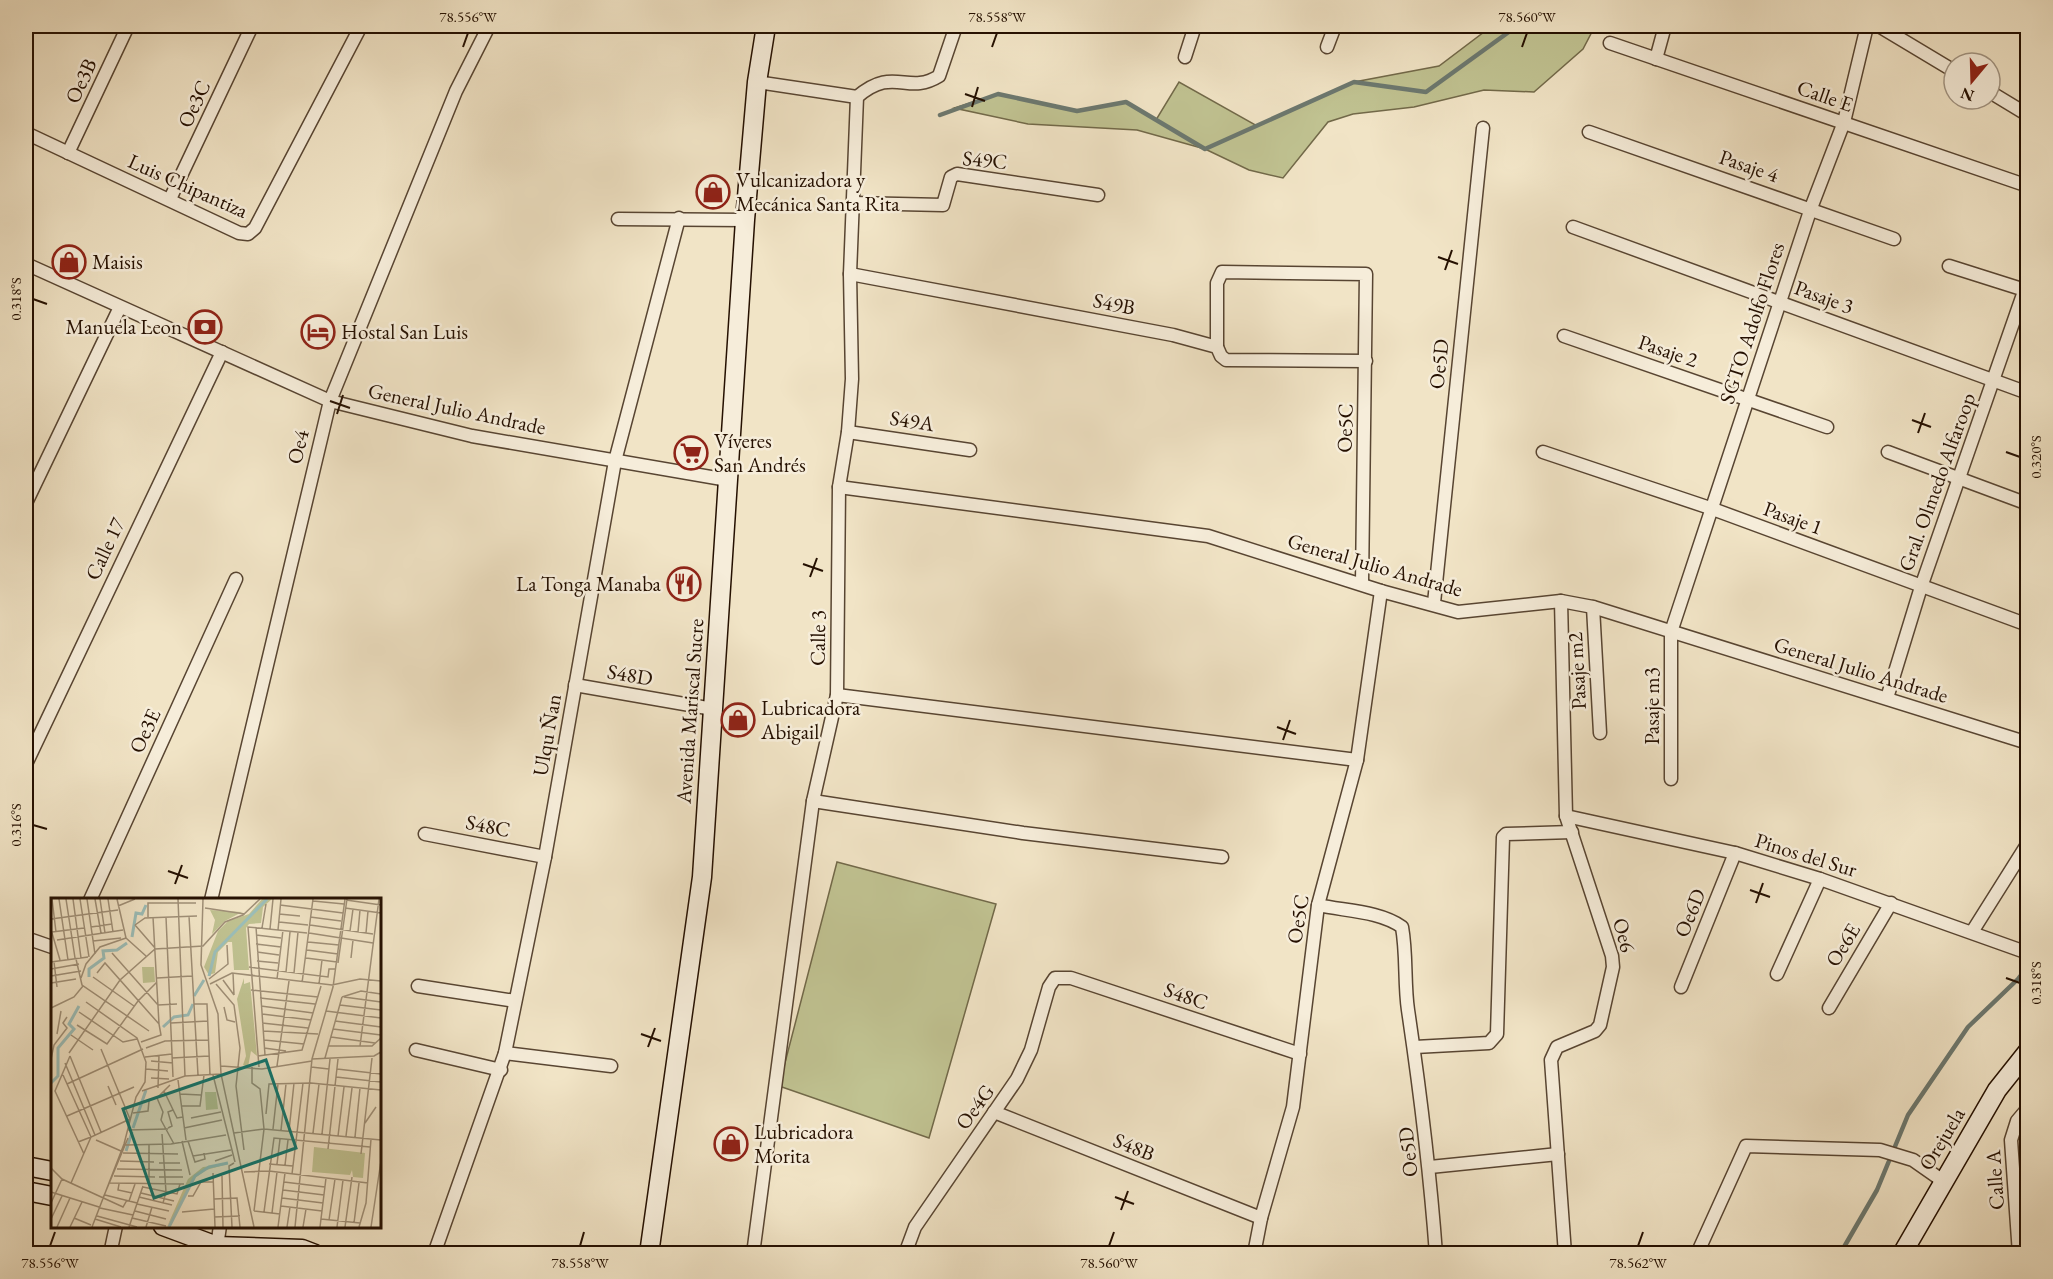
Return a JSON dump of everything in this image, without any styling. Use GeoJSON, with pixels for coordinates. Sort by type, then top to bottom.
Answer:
{"type":"FeatureCollection","features":[{"type":"Feature","properties":{"kind":"main road","name":"Avenida Mariscal Sucre"},"geometry":{"type":"LineString","coordinates":[[649,1254],[702,877],[745,220],[757,82],[766,26]]}},
{"type":"Feature","properties":{"kind":"main road","name":"Orejuela"},"geometry":{"type":"LineString","coordinates":[[1902,1254],[1997,1090],[2028,1051]]}},
{"type":"Feature","properties":{"kind":"main road"},"geometry":{"type":"LineString","coordinates":[[26,1166],[51,1171]]}},
{"type":"Feature","properties":{"kind":"main road"},"geometry":{"type":"LineString","coordinates":[[26,1191],[51,1196]]}},
{"type":"Feature","properties":{"kind":"main road"},"geometry":{"type":"LineString","coordinates":[[166,1228],[217,1246],[302,1249],[315,1254]]}},
{"type":"Feature","properties":{"kind":"street","name":"Oe3B"},"geometry":{"type":"LineString","coordinates":[[68,153],[129,26]]}},
{"type":"Feature","properties":{"kind":"street","name":"Oe3C"},"geometry":{"type":"LineString","coordinates":[[170,199],[252,26]]}},
{"type":"Feature","properties":{"kind":"street","name":"Luis Chipantiza"},"geometry":{"type":"LineString","coordinates":[[26,134],[239,233],[248,234],[255,228],[361,26]]}},
{"type":"Feature","properties":{"kind":"street","name":"Oe4"},"geometry":{"type":"LineString","coordinates":[[211,898],[330,401],[456,91],[489,26]]}},
{"type":"Feature","properties":{"kind":"street"},"geometry":{"type":"LineString","coordinates":[[757,82],[857,98],[869,86],[880,81],[914,84],[932,81],[944,68],[956,26]]}},
{"type":"Feature","properties":{"kind":"street"},"geometry":{"type":"LineString","coordinates":[[1185,57],[1195,26]]}},
{"type":"Feature","properties":{"kind":"street"},"geometry":{"type":"LineString","coordinates":[[1328,47],[1335,26]]}},
{"type":"Feature","properties":{"kind":"street"},"geometry":{"type":"LineString","coordinates":[[1656,58],[1665,26]]}},
{"type":"Feature","properties":{"kind":"street","name":"SGTO Adolfo Flores"},"geometry":{"type":"LineString","coordinates":[[1671,632],[1710,508],[1811,208],[1844,122],[1867,26]]}},
{"type":"Feature","properties":{"kind":"street"},"geometry":{"type":"LineString","coordinates":[[1879,26],[1942,64]]}},
{"type":"Feature","properties":{"kind":"street","name":"Calle E"},"geometry":{"type":"LineString","coordinates":[[1610,43],[2028,186]]}},
{"type":"Feature","properties":{"kind":"street","name":"Calle 3"},"geometry":{"type":"LineString","coordinates":[[753,1254],[813,801],[837,695],[839,487],[848,432],[852,379],[849,274],[857,98]]}},
{"type":"Feature","properties":{"kind":"street"},"geometry":{"type":"LineString","coordinates":[[2002,99],[2028,115]]}},
{"type":"Feature","properties":{"kind":"street","name":"Oe5D"},"geometry":{"type":"LineString","coordinates":[[1434,603],[1483,128]]}},
{"type":"Feature","properties":{"kind":"street","name":"Pasaje 4"},"geometry":{"type":"LineString","coordinates":[[1590,132],[1894,238]]}},
{"type":"Feature","properties":{"kind":"street","name":"S49C"},"geometry":{"type":"LineString","coordinates":[[853,203],[942,205],[951,177],[957,174],[1098,195]]}},
{"type":"Feature","properties":{"kind":"street","name":"Ulqu Ñan"},"geometry":{"type":"LineString","coordinates":[[434,1254],[501,1070],[545,857],[615,461],[678,218]]}},
{"type":"Feature","properties":{"kind":"street"},"geometry":{"type":"LineString","coordinates":[[618,219],[745,220]]}},
{"type":"Feature","properties":{"kind":"street","name":"Pasaje 3"},"geometry":{"type":"LineString","coordinates":[[1573,227],[2028,393]]}},
{"type":"Feature","properties":{"kind":"street","name":"General Julio Andrade"},"geometry":{"type":"LineString","coordinates":[[26,264],[330,401],[472,436],[728,480]]}},
{"type":"Feature","properties":{"kind":"street"},"geometry":{"type":"LineString","coordinates":[[1949,266],[2026,287]]}},
{"type":"Feature","properties":{"kind":"street","name":"Oe5C"},"geometry":{"type":"LineString","coordinates":[[1217,347],[1218,277],[1222,272],[1366,274],[1362,583]]}},
{"type":"Feature","properties":{"kind":"street","name":"S49B"},"geometry":{"type":"LineString","coordinates":[[849,274],[1173,335],[1217,347],[1221,356],[1234,361],[1366,361]]}},
{"type":"Feature","properties":{"kind":"street","name":"Gral. Olmedo Alfaroop"},"geometry":{"type":"LineString","coordinates":[[1887,698],[1921,587],[2026,287]]}},
{"type":"Feature","properties":{"kind":"street"},"geometry":{"type":"LineString","coordinates":[[26,503],[120,306]]}},
{"type":"Feature","properties":{"kind":"street","name":"Pasaje 2"},"geometry":{"type":"LineString","coordinates":[[1564,336],[1827,427]]}},
{"type":"Feature","properties":{"kind":"street","name":"Calle 17"},"geometry":{"type":"LineString","coordinates":[[26,764],[222,352]]}},
{"type":"Feature","properties":{"kind":"street","name":"S49A"},"geometry":{"type":"LineString","coordinates":[[848,432],[970,450]]}},
{"type":"Feature","properties":{"kind":"street","name":"Pasaje 1"},"geometry":{"type":"LineString","coordinates":[[1543,452],[1710,508],[2028,625]]}},
{"type":"Feature","properties":{"kind":"street"},"geometry":{"type":"LineString","coordinates":[[1888,452],[2028,504]]}},
{"type":"Feature","properties":{"kind":"street","name":"General Julio Andrade"},"geometry":{"type":"LineString","coordinates":[[839,487],[1208,536],[1362,583],[1381,591],[1464,612],[1561,601],[1593,607],[2028,743]]}},
{"type":"Feature","properties":{"kind":"street","name":"Oe3E"},"geometry":{"type":"LineString","coordinates":[[91,898],[236,579]]}},
{"type":"Feature","properties":{"kind":"street","name":"Oe5C"},"geometry":{"type":"LineString","coordinates":[[1254,1254],[1261,1218],[1290,1117],[1318,905],[1357,760],[1381,591]]}},
{"type":"Feature","properties":{"kind":"street","name":"Oe6"},"geometry":{"type":"LineString","coordinates":[[1561,601],[1566,816],[1612,956],[1613,967],[1600,1025],[1595,1031],[1557,1047],[1551,1060],[1565,1254]]}},
{"type":"Feature","properties":{"kind":"street","name":"Pasaje m2"},"geometry":{"type":"LineString","coordinates":[[1593,607],[1600,733]]}},
{"type":"Feature","properties":{"kind":"street","name":"Pasaje m3"},"geometry":{"type":"LineString","coordinates":[[1671,632],[1671,779]]}},
{"type":"Feature","properties":{"kind":"street","name":"S48D"},"geometry":{"type":"LineString","coordinates":[[575,685],[714,709]]}},
{"type":"Feature","properties":{"kind":"street"},"geometry":{"type":"LineString","coordinates":[[837,695],[1357,760]]}},
{"type":"Feature","properties":{"kind":"street"},"geometry":{"type":"LineString","coordinates":[[813,801],[1023,833],[1222,857]]}},
{"type":"Feature","properties":{"kind":"street","name":"Pinos del Sur"},"geometry":{"type":"LineString","coordinates":[[1566,816],[1735,854],[1820,879],[2028,953]]}},
{"type":"Feature","properties":{"kind":"street"},"geometry":{"type":"LineString","coordinates":[[1415,1047],[1489,1042],[1494,1039],[1497,1034],[1503,837],[1506,834],[1572,832]]}},
{"type":"Feature","properties":{"kind":"street","name":"S48C"},"geometry":{"type":"LineString","coordinates":[[425,834],[545,857]]}},
{"type":"Feature","properties":{"kind":"street"},"geometry":{"type":"LineString","coordinates":[[1972,932],[2028,843]]}},
{"type":"Feature","properties":{"kind":"street","name":"Oe6D"},"geometry":{"type":"LineString","coordinates":[[1681,987],[1735,854]]}},
{"type":"Feature","properties":{"kind":"street"},"geometry":{"type":"LineString","coordinates":[[1777,974],[1820,879]]}},
{"type":"Feature","properties":{"kind":"street","name":"Oe6E"},"geometry":{"type":"LineString","coordinates":[[1829,1008],[1891,903]]}},
{"type":"Feature","properties":{"kind":"street","name":"Oe5D"},"geometry":{"type":"LineString","coordinates":[[1318,905],[1394,921],[1402,927],[1408,1009],[1430,1167],[1436,1254]]}},
{"type":"Feature","properties":{"kind":"street"},"geometry":{"type":"LineString","coordinates":[[26,938],[51,946]]}},
{"type":"Feature","properties":{"kind":"street","name":"S48C"},"geometry":{"type":"LineString","coordinates":[[1060,976],[1300,1054]]}},
{"type":"Feature","properties":{"kind":"street","name":"Oe4G"},"geometry":{"type":"LineString","coordinates":[[905,1254],[915,1227],[1017,1079],[1032,1050],[1049,987],[1060,976]]}},
{"type":"Feature","properties":{"kind":"street"},"geometry":{"type":"LineString","coordinates":[[418,986],[515,1001]]}},
{"type":"Feature","properties":{"kind":"street"},"geometry":{"type":"LineString","coordinates":[[416,1050],[501,1070]]}},
{"type":"Feature","properties":{"kind":"street"},"geometry":{"type":"LineString","coordinates":[[505,1053],[611,1066]]}},
{"type":"Feature","properties":{"kind":"street","name":"Calle A"},"geometry":{"type":"LineString","coordinates":[[2019,1254],[2011,1140],[2017,1121],[2028,1108]]}},
{"type":"Feature","properties":{"kind":"street","name":"S48B"},"geometry":{"type":"LineString","coordinates":[[994,1112],[1261,1218]]}},
{"type":"Feature","properties":{"kind":"street"},"geometry":{"type":"LineString","coordinates":[[1697,1254],[1746,1146],[1880,1150],[1912,1160],[1943,1181]]}},
{"type":"Feature","properties":{"kind":"street"},"geometry":{"type":"LineString","coordinates":[[1430,1167],[1558,1154]]}},
{"type":"Feature","properties":{"kind":"street"},"geometry":{"type":"LineString","coordinates":[[110,1254],[116,1228]]}},
{"type":"Feature","properties":{"kind":"street"},"geometry":{"type":"LineString","coordinates":[[217,1246],[220,1228]]}},
{"type":"Feature","properties":{"kind":"green space"},"geometry":{"type":"Polygon","coordinates":[[[1492,26],[1595,26],[1583,49],[1534,92],[1484,90],[1414,107],[1353,114],[1328,122],[1283,178],[1249,170],[1205,149],[1137,130],[1028,124],[954,108],[998,94],[1077,111],[1126,102],[1156,120],[1179,82],[1257,126],[1354,82],[1439,66],[1492,26]]]}},
{"type":"Feature","properties":{"kind":"green space"},"geometry":{"type":"Polygon","coordinates":[[[837,862],[996,904],[929,1138],[779,1086],[837,862]]]}},
{"type":"Feature","properties":{"kind":"waterway"},"geometry":{"type":"LineString","coordinates":[[940,115],[998,94],[1077,111],[1126,102],[1205,149],[1354,82],[1426,92],[1517,26]]}},
{"type":"Feature","properties":{"kind":"waterway"},"geometry":{"type":"LineString","coordinates":[[1840,1254],[1877,1190],[1908,1115],[1968,1027],[2018,979],[2028,966]]}},
{"type":"Feature","properties":{"kind":"place","name":"Vulcanizadora y Mecánica Santa Rita"},"geometry":{"type":"Point","coordinates":[713,192]}},
{"type":"Feature","properties":{"kind":"place","name":"Maisis"},"geometry":{"type":"Point","coordinates":[69,262]}},
{"type":"Feature","properties":{"kind":"place","name":"Manuela Leon"},"geometry":{"type":"Point","coordinates":[205,327]}},
{"type":"Feature","properties":{"kind":"place","name":"Hostal San Luis"},"geometry":{"type":"Point","coordinates":[318,332]}},
{"type":"Feature","properties":{"kind":"place","name":"Víveres San Andrés"},"geometry":{"type":"Point","coordinates":[691,453]}},
{"type":"Feature","properties":{"kind":"place","name":"La Tonga Manaba"},"geometry":{"type":"Point","coordinates":[684,584]}},
{"type":"Feature","properties":{"kind":"place","name":"Lubricadora Abigail"},"geometry":{"type":"Point","coordinates":[738,720]}},
{"type":"Feature","properties":{"kind":"place","name":"Lubricadora Morita"},"geometry":{"type":"Point","coordinates":[731,1144]}}]}
